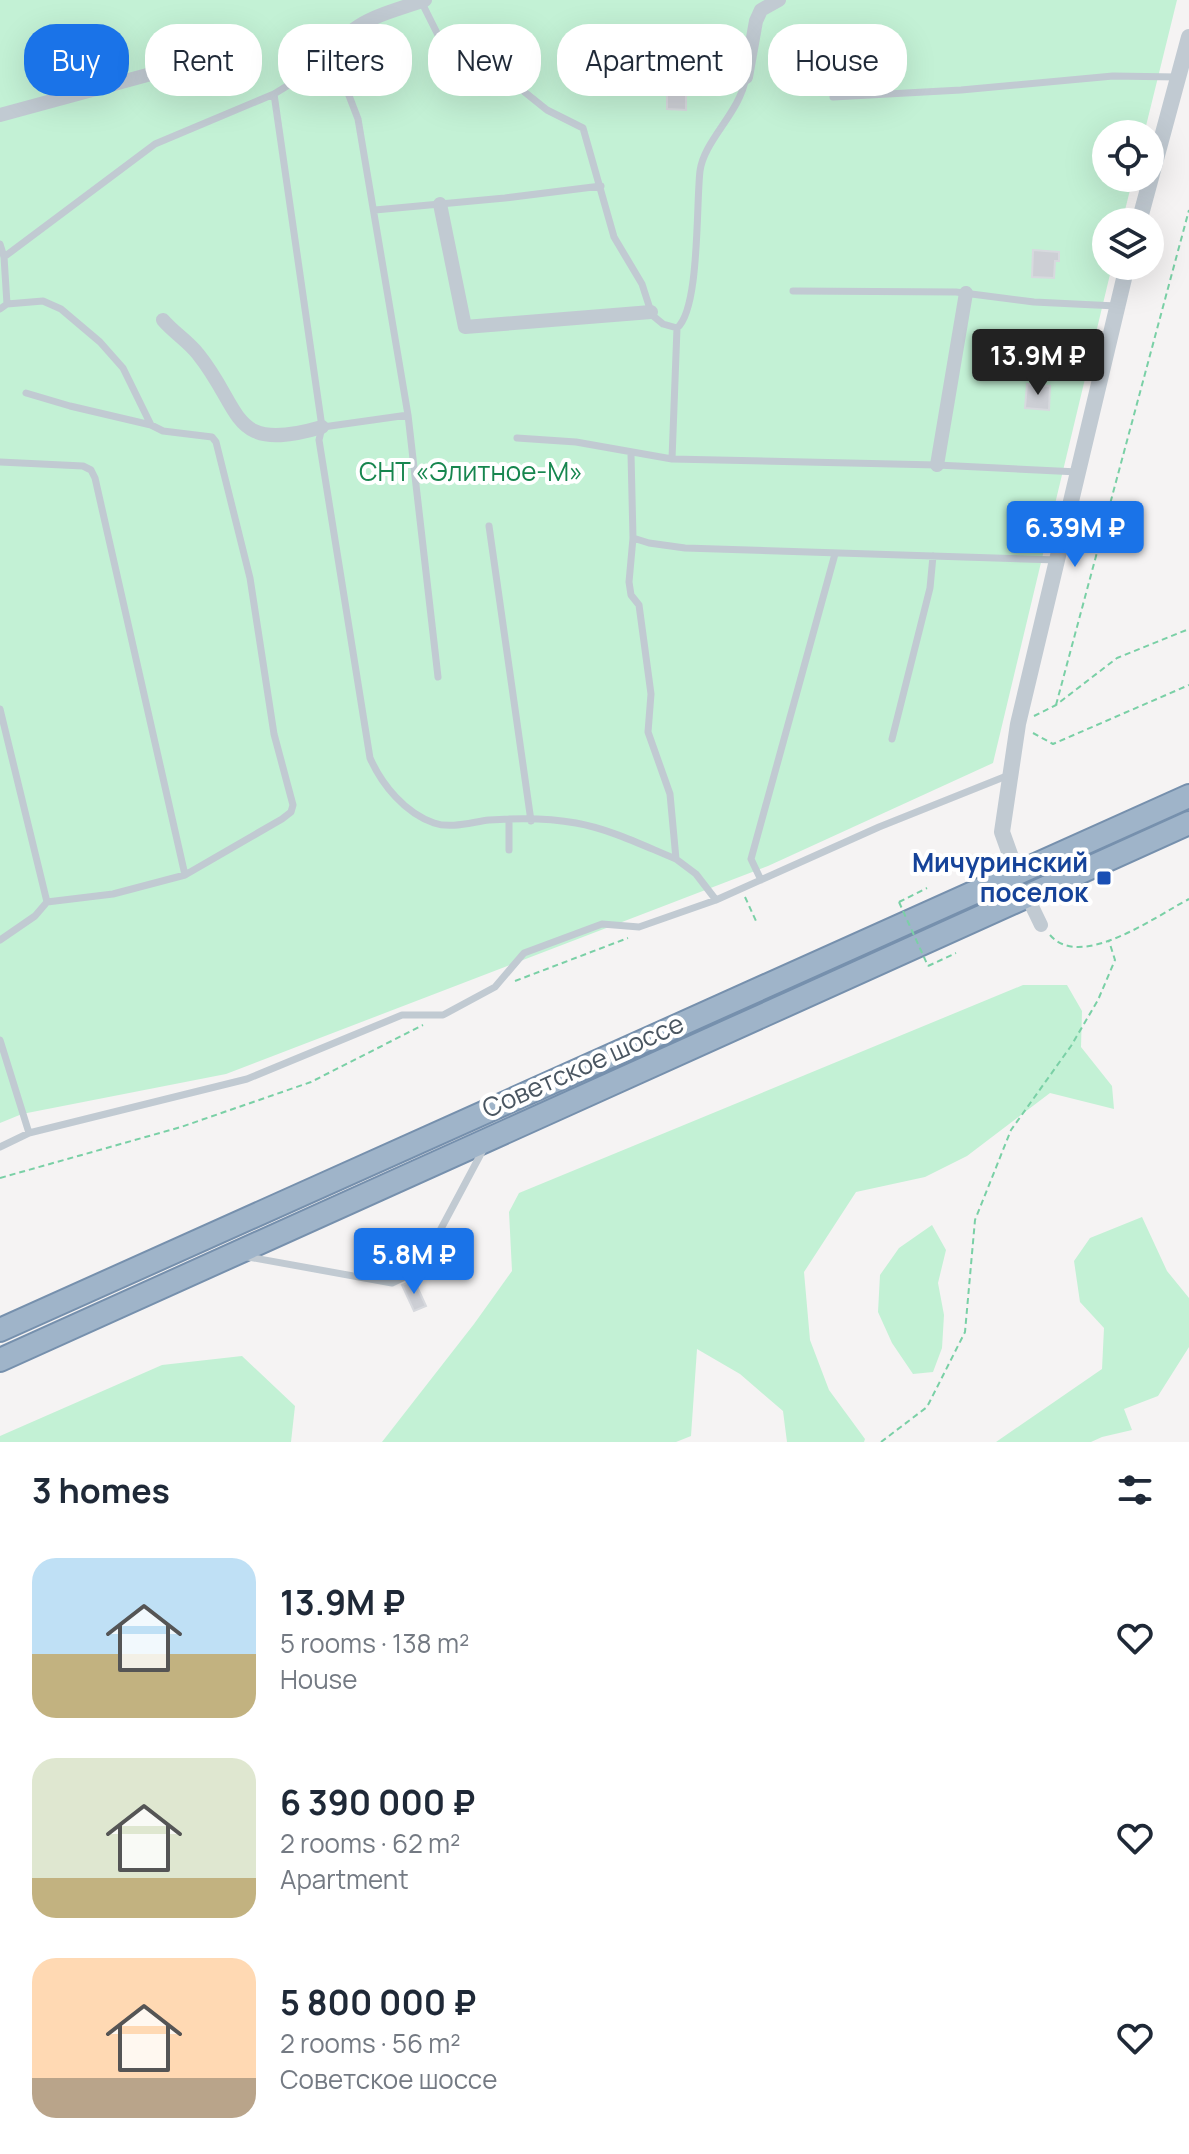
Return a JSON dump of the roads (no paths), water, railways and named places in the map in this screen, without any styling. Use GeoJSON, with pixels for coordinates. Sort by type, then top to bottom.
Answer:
{"type":"FeatureCollection","features":[{"type":"Feature","properties":{"kind":"highway","name":"Советское шоссе"},"geometry":{"type":"LineString","coordinates":[[0,1329],[1189,796]]}},
{"type":"Feature","properties":{"kind":"highway","name":"Советское шоссе"},"geometry":{"type":"LineString","coordinates":[[0,1360],[1189,823]]}},
{"type":"Feature","properties":{"kind":"highway"},"geometry":{"type":"LineString","coordinates":[[1017,874],[1027,896]]}},
{"type":"Feature","properties":{"kind":"street"},"geometry":{"type":"LineString","coordinates":[[752,43],[761,10],[779,0]]}},
{"type":"Feature","properties":{"kind":"street"},"geometry":{"type":"LineString","coordinates":[[359,24],[387,11],[423,1]]}},
{"type":"Feature","properties":{"kind":"street"},"geometry":{"type":"LineString","coordinates":[[1143,208],[1189,37]]}},
{"type":"Feature","properties":{"kind":"street"},"geometry":{"type":"LineString","coordinates":[[0,115],[145,76]]}},
{"type":"Feature","properties":{"kind":"street"},"geometry":{"type":"LineString","coordinates":[[440,204],[465,327],[651,312]]}},
{"type":"Feature","properties":{"kind":"street"},"geometry":{"type":"LineString","coordinates":[[1017,874],[1002,832],[1018,724],[1123,280]]}},
{"type":"Feature","properties":{"kind":"street"},"geometry":{"type":"LineString","coordinates":[[937,465],[966,293]]}},
{"type":"Feature","properties":{"kind":"street"},"geometry":{"type":"LineString","coordinates":[[163,320],[197,352],[240,421],[252,430],[273,437],[290,436],[322,427]]}},
{"type":"Feature","properties":{"kind":"street"},"geometry":{"type":"LineString","coordinates":[[1027,896],[1041,925]]}},
{"type":"Feature","properties":{"kind":"lane"},"geometry":{"type":"LineString","coordinates":[[423,1],[438,35],[486,61],[547,110],[583,128],[614,237],[642,284],[651,312],[663,324],[677,328]]}},
{"type":"Feature","properties":{"kind":"lane"},"geometry":{"type":"LineString","coordinates":[[833,97],[961,90],[1113,76],[1179,77]]}},
{"type":"Feature","properties":{"kind":"lane"},"geometry":{"type":"LineString","coordinates":[[4,257],[155,144],[278,92]]}},
{"type":"Feature","properties":{"kind":"lane"},"geometry":{"type":"LineString","coordinates":[[274,94],[322,427],[319,440],[342,594],[373,766],[393,795],[434,823],[449,825],[509,819],[577,823],[623,837],[676,859],[696,874],[716,900]]}},
{"type":"Feature","properties":{"kind":"lane"},"geometry":{"type":"LineString","coordinates":[[349,96],[358,119],[375,210],[408,415],[438,677]]}},
{"type":"Feature","properties":{"kind":"lane"},"geometry":{"type":"LineString","coordinates":[[672,459],[677,328],[688,312],[692,287],[701,165],[741,96]]}},
{"type":"Feature","properties":{"kind":"lane"},"geometry":{"type":"LineString","coordinates":[[375,210],[601,186]]}},
{"type":"Feature","properties":{"kind":"lane"},"geometry":{"type":"LineString","coordinates":[[0,244],[8,284],[4,307],[43,301],[61,309],[100,342],[123,368],[151,425]]}},
{"type":"Feature","properties":{"kind":"lane"},"geometry":{"type":"LineString","coordinates":[[793,291],[966,293],[1034,302],[1116,306]]}},
{"type":"Feature","properties":{"kind":"lane"},"geometry":{"type":"LineString","coordinates":[[0,940],[35,916],[47,902],[113,894],[185,875],[282,819],[291,812],[293,805],[274,734],[250,578],[216,442],[212,437],[163,431],[151,425],[26,393]]}},
{"type":"Feature","properties":{"kind":"lane"},"geometry":{"type":"LineString","coordinates":[[322,427],[408,415]]}},
{"type":"Feature","properties":{"kind":"lane"},"geometry":{"type":"LineString","coordinates":[[517,438],[576,442],[672,459],[937,465],[1078,472]]}},
{"type":"Feature","properties":{"kind":"lane"},"geometry":{"type":"LineString","coordinates":[[631,454],[633,538],[629,582],[631,595],[639,605],[651,694],[648,732],[670,794],[676,859]]}},
{"type":"Feature","properties":{"kind":"lane"},"geometry":{"type":"LineString","coordinates":[[0,462],[83,466],[91,470],[95,478],[185,875]]}},
{"type":"Feature","properties":{"kind":"lane"},"geometry":{"type":"LineString","coordinates":[[489,526],[531,821]]}},
{"type":"Feature","properties":{"kind":"lane"},"geometry":{"type":"LineString","coordinates":[[633,538],[685,548],[1057,560]]}},
{"type":"Feature","properties":{"kind":"lane"},"geometry":{"type":"LineString","coordinates":[[761,880],[751,859],[835,554]]}},
{"type":"Feature","properties":{"kind":"lane"},"geometry":{"type":"LineString","coordinates":[[892,739],[925,614],[933,556]]}},
{"type":"Feature","properties":{"kind":"lane"},"geometry":{"type":"LineString","coordinates":[[0,709],[47,902]]}},
{"type":"Feature","properties":{"kind":"lane"},"geometry":{"type":"LineString","coordinates":[[0,1147],[29,1133],[247,1079],[402,1015],[443,1015],[495,987],[524,953],[602,924],[639,927],[716,900],[879,827],[1009,775]]}},
{"type":"Feature","properties":{"kind":"lane"},"geometry":{"type":"LineString","coordinates":[[509,819],[509,850]]}},
{"type":"Feature","properties":{"kind":"lane"},"geometry":{"type":"LineString","coordinates":[[0,1040],[29,1133]]}},
{"type":"Feature","properties":{"kind":"lane"},"geometry":{"type":"LineString","coordinates":[[233,1254],[392,1283],[419,1270],[488,1140]]}},
{"type":"Feature","properties":{"kind":"place","name":"Мичуринский поселок"},"geometry":{"type":"Point","coordinates":[1104,878]}},
{"type":"Feature","properties":{"kind":"park label","name":"СНТ «Элитное-М»"},"geometry":{"type":"Point","coordinates":[471,472]}}]}
